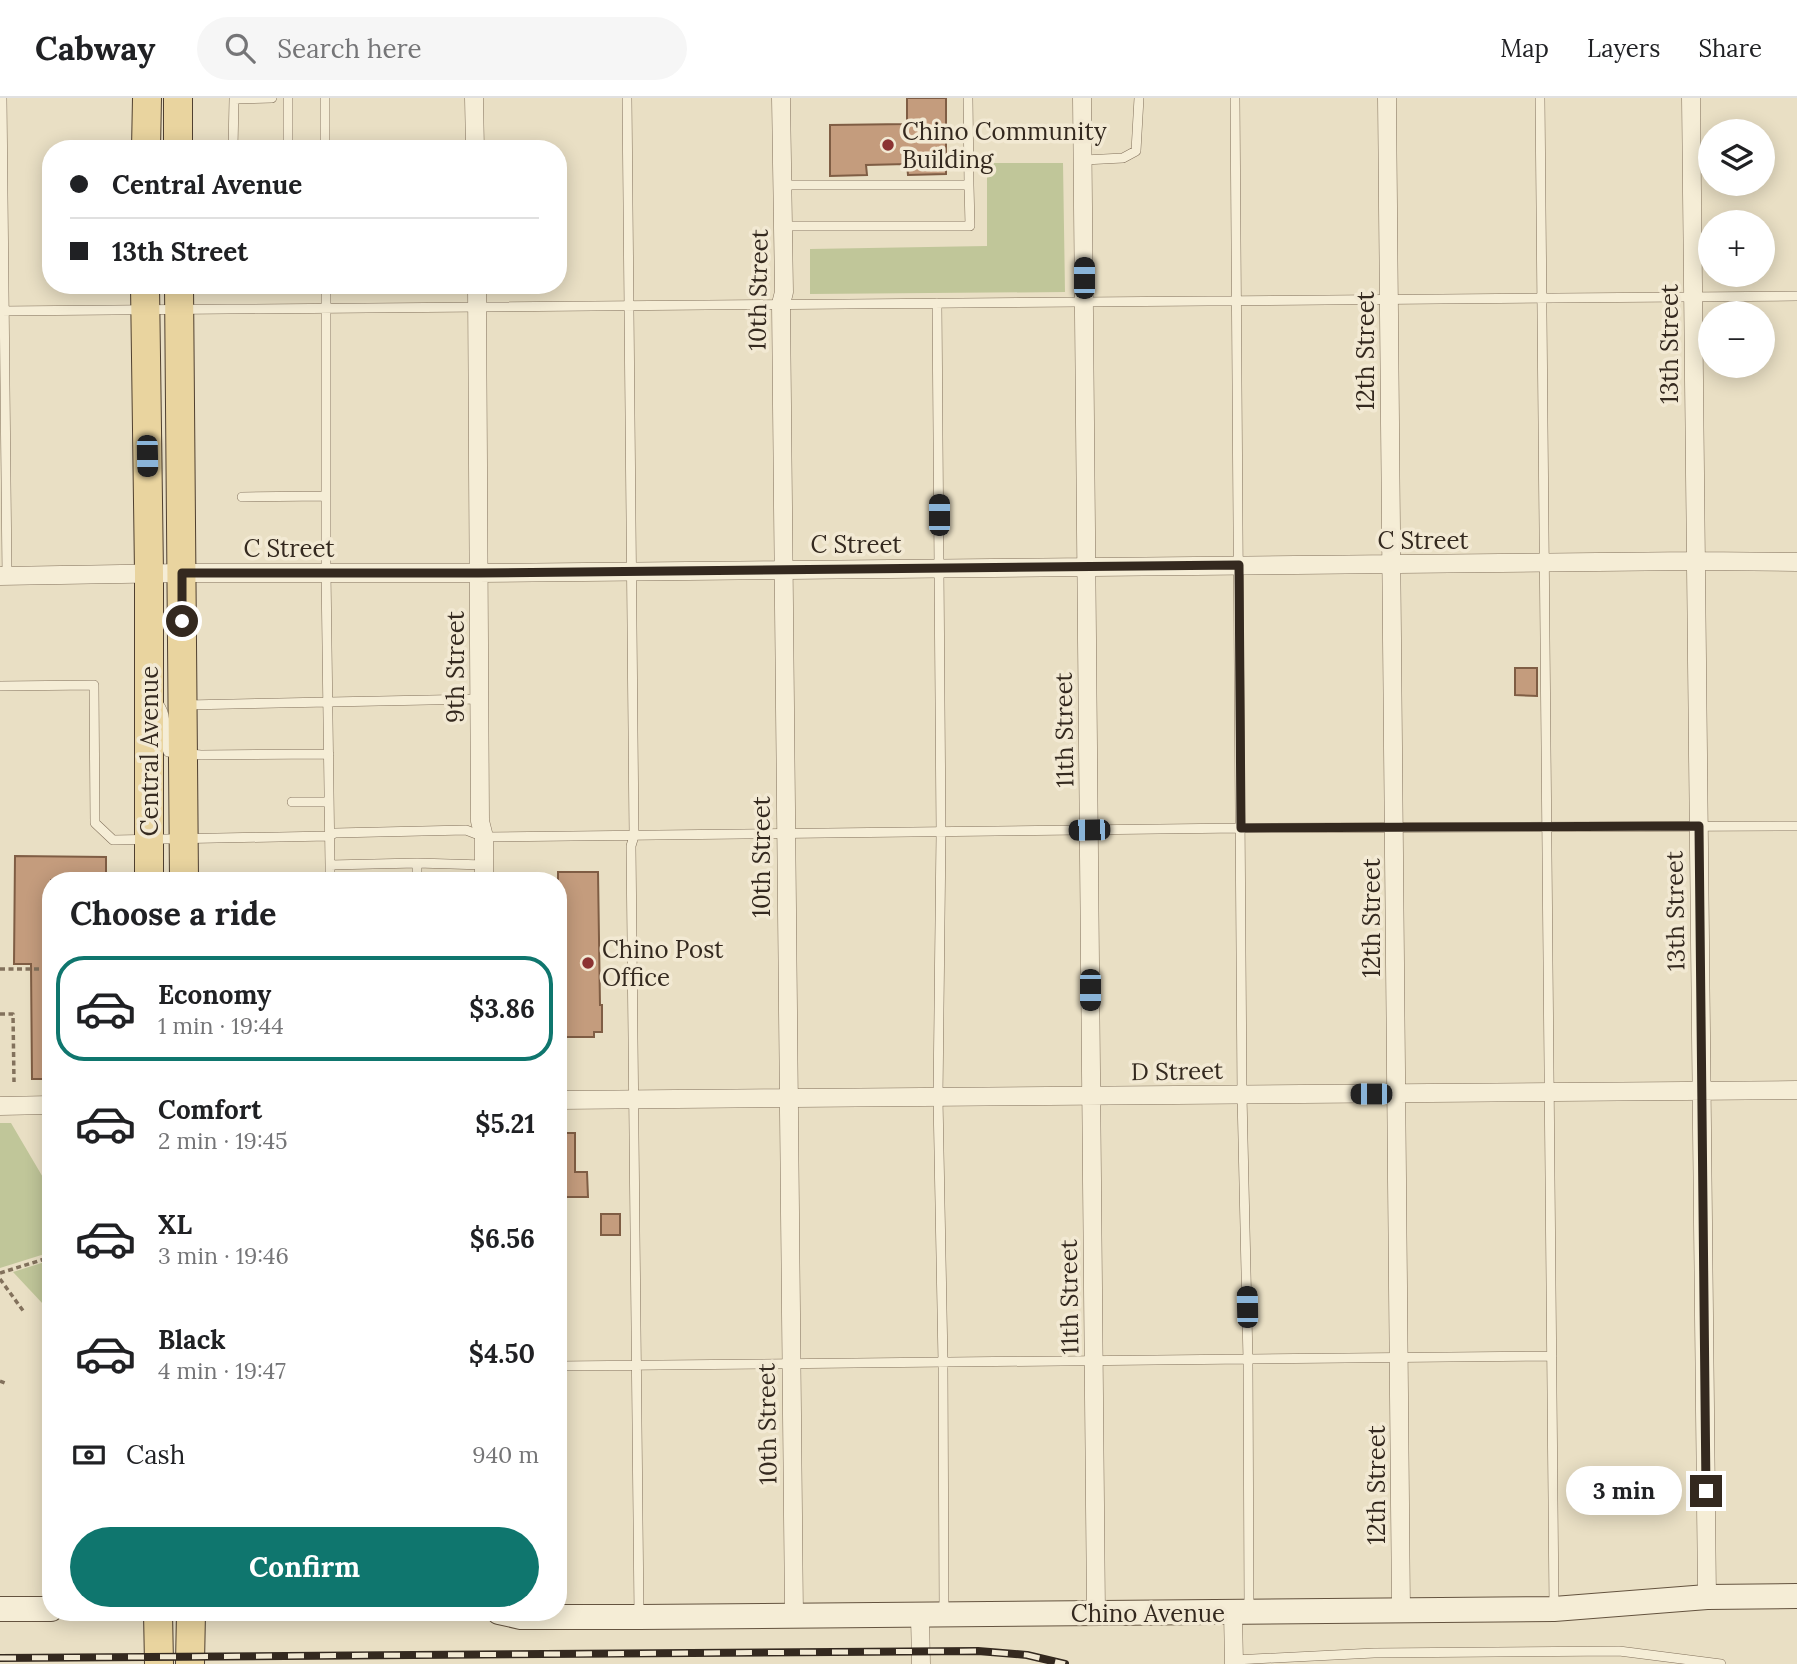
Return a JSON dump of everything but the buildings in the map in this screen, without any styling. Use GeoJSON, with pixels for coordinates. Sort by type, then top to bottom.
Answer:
{"type":"FeatureCollection","features":[{"type":"Feature","properties":{"kind":"main road"},"geometry":{"type":"LineString","coordinates":[[146,98],[146,140]]}},
{"type":"Feature","properties":{"kind":"main road"},"geometry":{"type":"LineString","coordinates":[[177,98],[178,140]]}},
{"type":"Feature","properties":{"kind":"main road","name":"Central Avenue"},"geometry":{"type":"LineString","coordinates":[[145,297],[150,692],[149,872]]}},
{"type":"Feature","properties":{"kind":"main road","name":"Central Avenue"},"geometry":{"type":"LineString","coordinates":[[179,297],[184,872]]}},
{"type":"Feature","properties":{"kind":"main road","name":"Chino Avenue"},"geometry":{"type":"LineString","coordinates":[[567,1617],[1554,1609],[1707,1597],[1797,1596]]}},
{"type":"Feature","properties":{"kind":"main road"},"geometry":{"type":"LineString","coordinates":[[0,1609],[42,1609]]}},
{"type":"Feature","properties":{"kind":"main road"},"geometry":{"type":"LineString","coordinates":[[158,1621],[159,1664]]}},
{"type":"Feature","properties":{"kind":"main road"},"geometry":{"type":"LineString","coordinates":[[190,1664],[191,1621]]}},
{"type":"Feature","properties":{"kind":"street"},"geometry":{"type":"LineString","coordinates":[[474,98],[475,140]]}},
{"type":"Feature","properties":{"kind":"street","name":"10th Street"},"geometry":{"type":"LineString","coordinates":[[781,98],[787,1098],[794,1616]]}},
{"type":"Feature","properties":{"kind":"street","name":"11th Street"},"geometry":{"type":"LineString","coordinates":[[1082,98],[1096,1613]]}},
{"type":"Feature","properties":{"kind":"street","name":"12th Street"},"geometry":{"type":"LineString","coordinates":[[1387,98],[1401,1611]]}},
{"type":"Feature","properties":{"kind":"street","name":"13th Street"},"geometry":{"type":"LineString","coordinates":[[1691,98],[1707,1597]]}},
{"type":"Feature","properties":{"kind":"street","name":"9th Street"},"geometry":{"type":"LineString","coordinates":[[477,294],[480,821],[484,837],[484,872]]}},
{"type":"Feature","properties":{"kind":"street","name":"C Street"},"geometry":{"type":"LineString","coordinates":[[4,576],[1797,562]]}},
{"type":"Feature","properties":{"kind":"street","name":"D Street"},"geometry":{"type":"LineString","coordinates":[[567,1100],[1797,1090]]}},
{"type":"Feature","properties":{"kind":"street"},"geometry":{"type":"LineString","coordinates":[[0,1105],[42,1105]]}},
{"type":"Feature","properties":{"kind":"street"},"geometry":{"type":"LineString","coordinates":[[1234,1662],[1241,1613]]}},
{"type":"Feature","properties":{"kind":"street"},"geometry":{"type":"LineString","coordinates":[[921,1664],[932,1615]]}},
{"type":"Feature","properties":{"kind":"lane"},"geometry":{"type":"LineString","coordinates":[[2,98],[4,576]]}},
{"type":"Feature","properties":{"kind":"lane"},"geometry":{"type":"LineString","coordinates":[[233,140],[233,99],[272,98]]}},
{"type":"Feature","properties":{"kind":"lane"},"geometry":{"type":"LineString","coordinates":[[288,98],[288,140]]}},
{"type":"Feature","properties":{"kind":"lane"},"geometry":{"type":"LineString","coordinates":[[325,98],[325,140]]}},
{"type":"Feature","properties":{"kind":"lane"},"geometry":{"type":"LineString","coordinates":[[627,98],[639,1617]]}},
{"type":"Feature","properties":{"kind":"lane"},"geometry":{"type":"LineString","coordinates":[[783,226],[970,226],[968,98]]}},
{"type":"Feature","properties":{"kind":"lane"},"geometry":{"type":"LineString","coordinates":[[1084,160],[1123,158],[1136,151],[1139,98]]}},
{"type":"Feature","properties":{"kind":"lane"},"geometry":{"type":"LineString","coordinates":[[1235,98],[1242,1095],[1248,1360],[1241,1613]]}},
{"type":"Feature","properties":{"kind":"lane"},"geometry":{"type":"LineString","coordinates":[[1540,98],[1554,1609]]}},
{"type":"Feature","properties":{"kind":"lane"},"geometry":{"type":"LineString","coordinates":[[782,185],[969,185]]}},
{"type":"Feature","properties":{"kind":"lane"},"geometry":{"type":"LineString","coordinates":[[326,294],[330,872]]}},
{"type":"Feature","properties":{"kind":"lane"},"geometry":{"type":"LineString","coordinates":[[2,311],[145,297],[326,308],[478,308],[1797,296]]}},
{"type":"Feature","properties":{"kind":"lane"},"geometry":{"type":"LineString","coordinates":[[932,1615],[943,1362],[938,1098],[941,833],[937,303]]}},
{"type":"Feature","properties":{"kind":"lane"},"geometry":{"type":"LineString","coordinates":[[242,497],[326,496]]}},
{"type":"Feature","properties":{"kind":"lane"},"geometry":{"type":"LineString","coordinates":[[0,686],[94,685],[95,822],[113,839],[329,836],[335,832],[466,830],[484,837],[1241,828],[1797,826]]}},
{"type":"Feature","properties":{"kind":"lane"},"geometry":{"type":"LineString","coordinates":[[150,692],[164,712],[166,749],[172,753],[329,754]]}},
{"type":"Feature","properties":{"kind":"lane"},"geometry":{"type":"LineString","coordinates":[[183,705],[479,698]]}},
{"type":"Feature","properties":{"kind":"lane"},"geometry":{"type":"LineString","coordinates":[[292,802],[329,802]]}},
{"type":"Feature","properties":{"kind":"lane"},"geometry":{"type":"LineString","coordinates":[[330,865],[417,863],[477,872]]}},
{"type":"Feature","properties":{"kind":"lane"},"geometry":{"type":"LineString","coordinates":[[417,863],[417,872]]}},
{"type":"Feature","properties":{"kind":"lane"},"geometry":{"type":"LineString","coordinates":[[567,1366],[1552,1356]]}},
{"type":"Feature","properties":{"kind":"lane"},"geometry":{"type":"LineString","coordinates":[[1234,1662],[1374,1653],[1619,1651],[1721,1664]]}},
{"type":"Feature","properties":{"kind":"path"},"geometry":{"type":"LineString","coordinates":[[0,969],[42,969]]}},
{"type":"Feature","properties":{"kind":"path"},"geometry":{"type":"LineString","coordinates":[[0,1014],[13,1014],[14,1082]]}},
{"type":"Feature","properties":{"kind":"path"},"geometry":{"type":"LineString","coordinates":[[0,1273],[42,1260]]}},
{"type":"Feature","properties":{"kind":"path"},"geometry":{"type":"LineString","coordinates":[[0,1279],[24,1312]]}},
{"type":"Feature","properties":{"kind":"path"},"geometry":{"type":"LineString","coordinates":[[0,1381],[7,1384]]}},
{"type":"Feature","properties":{"kind":"green space"},"geometry":{"type":"Polygon","coordinates":[[[987,163],[1063,163],[1065,292],[810,294],[810,249],[987,246],[987,163]]]}},
{"type":"Feature","properties":{"kind":"green space"},"geometry":{"type":"Polygon","coordinates":[[[0,1123],[11,1123],[42,1176],[42,1255],[0,1268],[0,1123]]]}},
{"type":"Feature","properties":{"kind":"green space"},"geometry":{"type":"Polygon","coordinates":[[[42,1263],[42,1303],[13,1272],[42,1263]]]}},
{"type":"Feature","properties":{"kind":"railway"},"geometry":{"type":"LineString","coordinates":[[0,1658],[978,1651],[1027,1655],[1065,1664]]}},
{"type":"Feature","properties":{"kind":"place","name":"Chino Community Building"},"geometry":{"type":"Point","coordinates":[888,145]}},
{"type":"Feature","properties":{"kind":"place","name":"Chino Post Office"},"geometry":{"type":"Point","coordinates":[588,963]}},
{"type":"Feature","properties":{"kind":"route"},"geometry":{"type":"LineString","coordinates":[[182,621],[182,573],[478,573],[1239,565],[1241,828],[1699,826],[1706,1491]]}}]}
